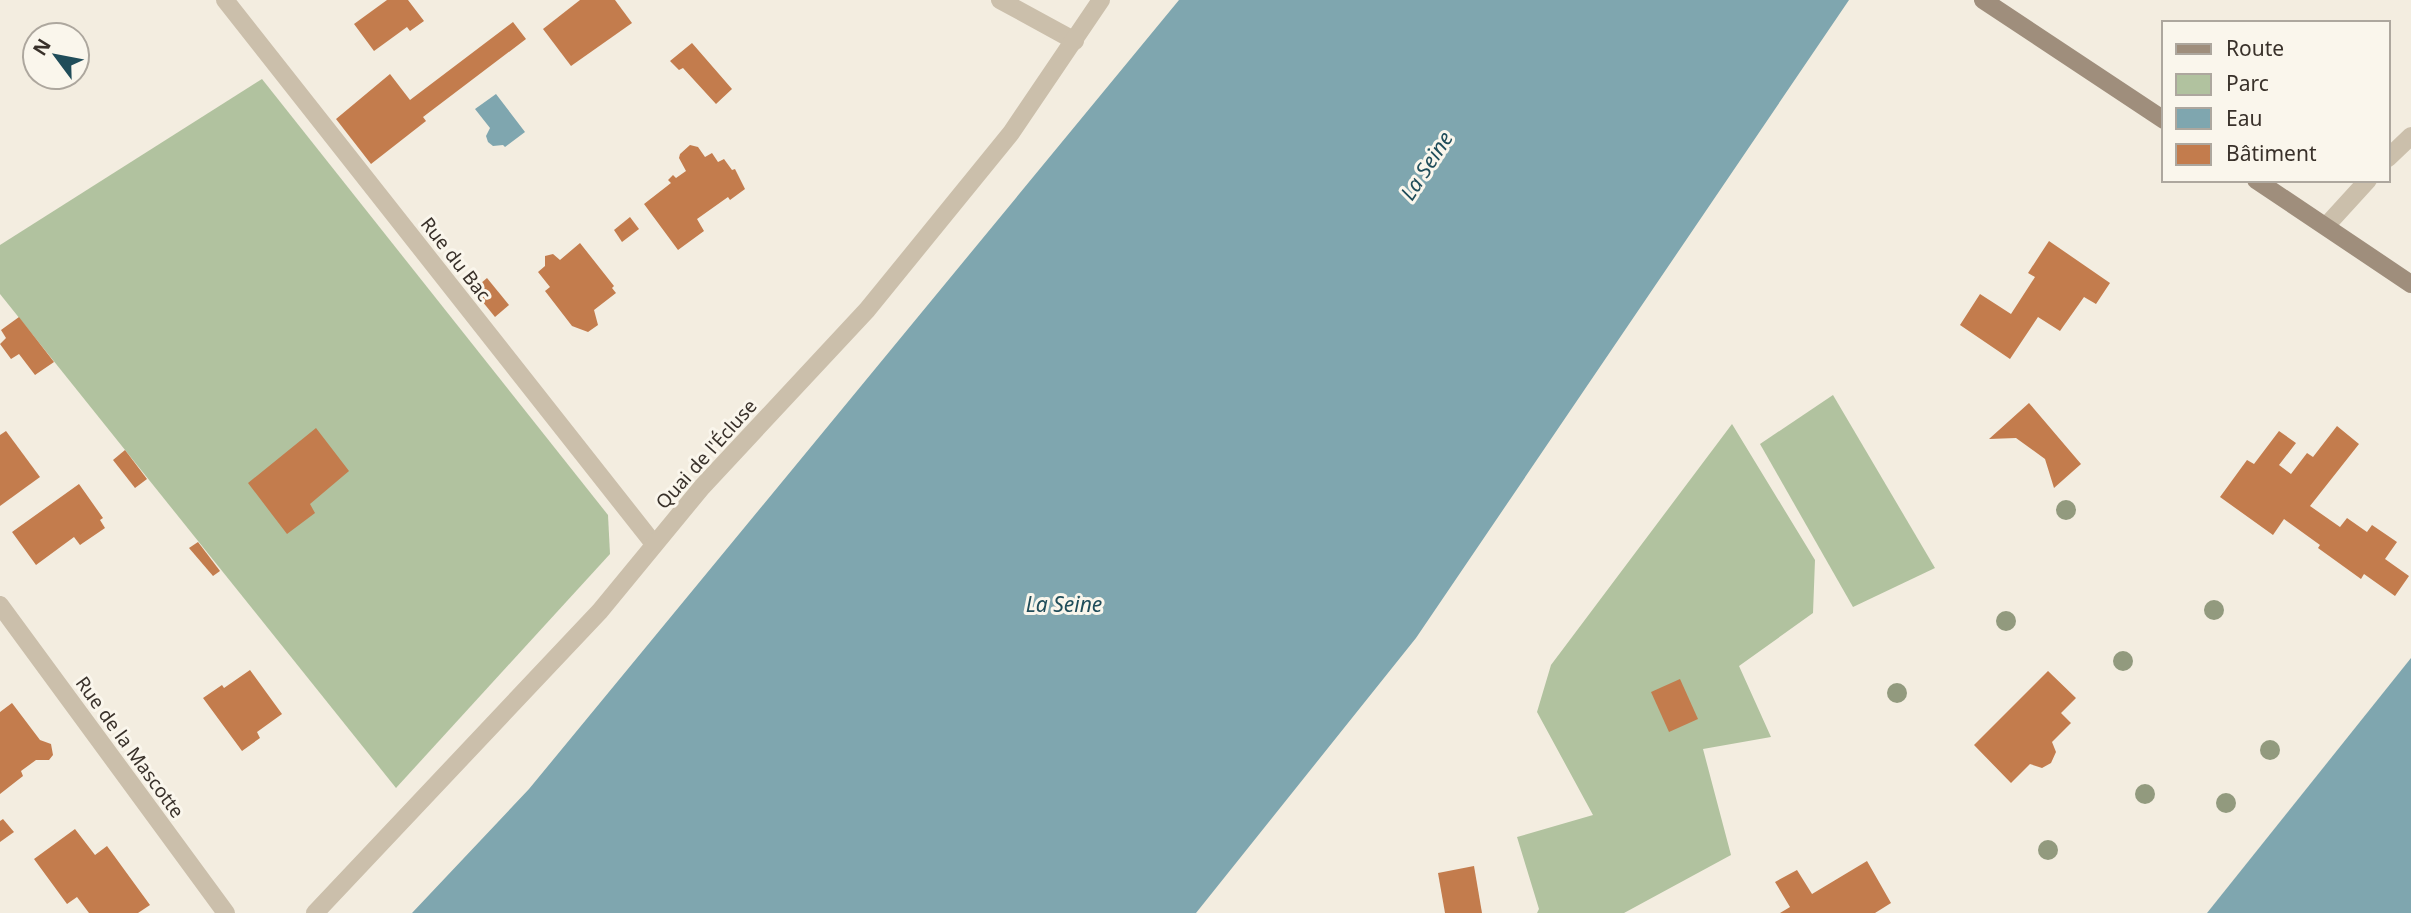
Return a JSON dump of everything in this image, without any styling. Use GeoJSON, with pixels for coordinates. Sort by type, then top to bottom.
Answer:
{"type":"FeatureCollection","features":[{"type":"Feature","properties":{"kind":"main road"},"geometry":{"type":"LineString","coordinates":[[1983,0],[2162,119]]}},
{"type":"Feature","properties":{"kind":"main road"},"geometry":{"type":"LineString","coordinates":[[2259,182],[2411,284]]}},
{"type":"Feature","properties":{"kind":"street","name":"Rue du Bac"},"geometry":{"type":"LineString","coordinates":[[225,0],[654,544]]}},
{"type":"Feature","properties":{"kind":"street"},"geometry":{"type":"LineString","coordinates":[[1000,0],[1075,41]]}},
{"type":"Feature","properties":{"kind":"street","name":"Quai de l'Écluse"},"geometry":{"type":"LineString","coordinates":[[315,913],[600,611],[702,487],[867,310],[1011,133],[1101,0]]}},
{"type":"Feature","properties":{"kind":"street"},"geometry":{"type":"LineString","coordinates":[[2390,156],[2411,136]]}},
{"type":"Feature","properties":{"kind":"street"},"geometry":{"type":"LineString","coordinates":[[2326,226],[2366,182]]}},
{"type":"Feature","properties":{"kind":"street","name":"Rue de la Mascotte"},"geometry":{"type":"LineString","coordinates":[[0,605],[226,913]]}},
{"type":"Feature","properties":{"kind":"green space"},"geometry":{"type":"Polygon","coordinates":[[[262,79],[608,515],[610,554],[396,788],[0,294],[0,245],[262,79]]]}},
{"type":"Feature","properties":{"kind":"green space"},"geometry":{"type":"Polygon","coordinates":[[[1833,395],[1935,568],[1853,607],[1760,444],[1833,395]]]}},
{"type":"Feature","properties":{"kind":"green space"},"geometry":{"type":"Polygon","coordinates":[[[1732,424],[1815,560],[1813,613],[1739,666],[1771,737],[1703,749],[1731,855],[1624,913],[1537,913],[1539,909],[1517,837],[1593,815],[1537,712],[1551,665],[1732,424]]]}},
{"type":"Feature","properties":{"kind":"water","name":"La Seine"},"geometry":{"type":"Polygon","coordinates":[[[1179,0],[1849,0],[1416,638],[1196,913],[412,913],[529,789],[1179,0]]]}},
{"type":"Feature","properties":{"kind":"water"},"geometry":{"type":"Polygon","coordinates":[[[496,94],[525,132],[505,147],[493,146],[488,142],[486,136],[490,128],[475,109],[496,94]]]}},
{"type":"Feature","properties":{"kind":"water"},"geometry":{"type":"Polygon","coordinates":[[[2411,658],[2411,913],[2207,913],[2411,658]]]}},
{"type":"Feature","properties":{"kind":"building"},"geometry":{"type":"Polygon","coordinates":[[[387,0],[408,0],[424,21],[410,31],[407,27],[374,51],[354,24],[387,0]]]}},
{"type":"Feature","properties":{"kind":"building"},"geometry":{"type":"Polygon","coordinates":[[[580,0],[615,0],[632,23],[571,66],[543,29],[580,0]]]}},
{"type":"Feature","properties":{"kind":"building"},"geometry":{"type":"Polygon","coordinates":[[[513,22],[526,39],[423,117],[426,121],[371,164],[336,119],[390,74],[410,100],[513,22]]]}},
{"type":"Feature","properties":{"kind":"building"},"geometry":{"type":"Polygon","coordinates":[[[692,43],[732,89],[716,104],[683,68],[679,70],[670,61],[692,43]]]}},
{"type":"Feature","properties":{"kind":"building"},"geometry":{"type":"Polygon","coordinates":[[[690,145],[698,147],[705,157],[712,153],[718,162],[724,159],[732,170],[735,169],[745,189],[730,200],[728,197],[697,219],[704,231],[678,250],[644,204],[671,183],[668,180],[673,175],[676,178],[686,171],[679,158],[690,145]]]}},
{"type":"Feature","properties":{"kind":"building"},"geometry":{"type":"Polygon","coordinates":[[[630,217],[639,229],[622,242],[614,230],[630,217]]]}},
{"type":"Feature","properties":{"kind":"building"},"geometry":{"type":"Polygon","coordinates":[[[2049,241],[2110,283],[2096,304],[2084,297],[2060,331],[2038,317],[2010,359],[1960,325],[1980,294],[2011,314],[2035,277],[2028,273],[2049,241]]]}},
{"type":"Feature","properties":{"kind":"building"},"geometry":{"type":"Polygon","coordinates":[[[580,243],[614,286],[612,288],[616,293],[594,310],[598,325],[588,332],[572,326],[545,291],[550,287],[538,272],[545,266],[545,256],[553,254],[560,260],[580,243]]]}},
{"type":"Feature","properties":{"kind":"building"},"geometry":{"type":"Polygon","coordinates":[[[487,278],[509,305],[495,317],[473,290],[487,278]]]}},
{"type":"Feature","properties":{"kind":"building"},"geometry":{"type":"Polygon","coordinates":[[[19,317],[54,362],[35,375],[19,354],[11,359],[0,344],[6,338],[1,330],[19,317]]]}},
{"type":"Feature","properties":{"kind":"building"},"geometry":{"type":"Polygon","coordinates":[[[2029,403],[2081,464],[2054,488],[2045,459],[2016,438],[1989,439],[2029,403]]]}},
{"type":"Feature","properties":{"kind":"building"},"geometry":{"type":"Polygon","coordinates":[[[2337,426],[2359,444],[2310,506],[2340,527],[2347,518],[2367,532],[2372,525],[2397,542],[2385,559],[2409,576],[2395,596],[2364,574],[2361,579],[2284,519],[2273,535],[2220,497],[2247,460],[2254,464],[2279,431],[2296,443],[2279,465],[2291,474],[2307,453],[2313,457],[2337,426]]]}},
{"type":"Feature","properties":{"kind":"building"},"geometry":{"type":"Polygon","coordinates":[[[316,428],[349,471],[310,504],[315,513],[287,534],[248,483],[316,428]]]}},
{"type":"Feature","properties":{"kind":"building"},"geometry":{"type":"Polygon","coordinates":[[[6,431],[40,477],[0,506],[0,435],[6,431]]]}},
{"type":"Feature","properties":{"kind":"building"},"geometry":{"type":"Polygon","coordinates":[[[125,450],[147,479],[135,488],[113,460],[125,450]]]}},
{"type":"Feature","properties":{"kind":"building"},"geometry":{"type":"Polygon","coordinates":[[[79,484],[103,518],[100,520],[105,528],[80,545],[74,537],[36,565],[12,532],[79,484]]]}},
{"type":"Feature","properties":{"kind":"building"},"geometry":{"type":"Polygon","coordinates":[[[198,542],[220,571],[213,576],[189,548],[198,542]]]}},
{"type":"Feature","properties":{"kind":"building"},"geometry":{"type":"Polygon","coordinates":[[[250,670],[282,714],[257,732],[260,738],[242,751],[203,698],[222,685],[224,688],[250,670]]]}},
{"type":"Feature","properties":{"kind":"building"},"geometry":{"type":"Polygon","coordinates":[[[2048,671],[2076,698],[2061,713],[2071,723],[2052,742],[2056,752],[2051,763],[2042,768],[2030,764],[2011,783],[1974,745],[2048,671]]]}},
{"type":"Feature","properties":{"kind":"building"},"geometry":{"type":"Polygon","coordinates":[[[1680,679],[1698,719],[1669,732],[1651,692],[1680,679]]]}},
{"type":"Feature","properties":{"kind":"building"},"geometry":{"type":"Polygon","coordinates":[[[12,703],[40,740],[51,744],[53,755],[49,760],[36,760],[21,771],[23,776],[0,794],[0,712],[12,703]]]}},
{"type":"Feature","properties":{"kind":"building"},"geometry":{"type":"Polygon","coordinates":[[[3,819],[14,832],[0,842],[0,821],[3,819]]]}},
{"type":"Feature","properties":{"kind":"building"},"geometry":{"type":"Polygon","coordinates":[[[75,829],[95,855],[107,846],[150,905],[138,913],[89,913],[77,897],[67,904],[34,859],[75,829]]]}},
{"type":"Feature","properties":{"kind":"building"},"geometry":{"type":"Polygon","coordinates":[[[1867,861],[1891,903],[1875,913],[1780,913],[1790,907],[1775,882],[1797,870],[1812,894],[1867,861]]]}},
{"type":"Feature","properties":{"kind":"building"},"geometry":{"type":"Polygon","coordinates":[[[1474,866],[1482,913],[1445,913],[1438,873],[1474,866]]]}}]}
